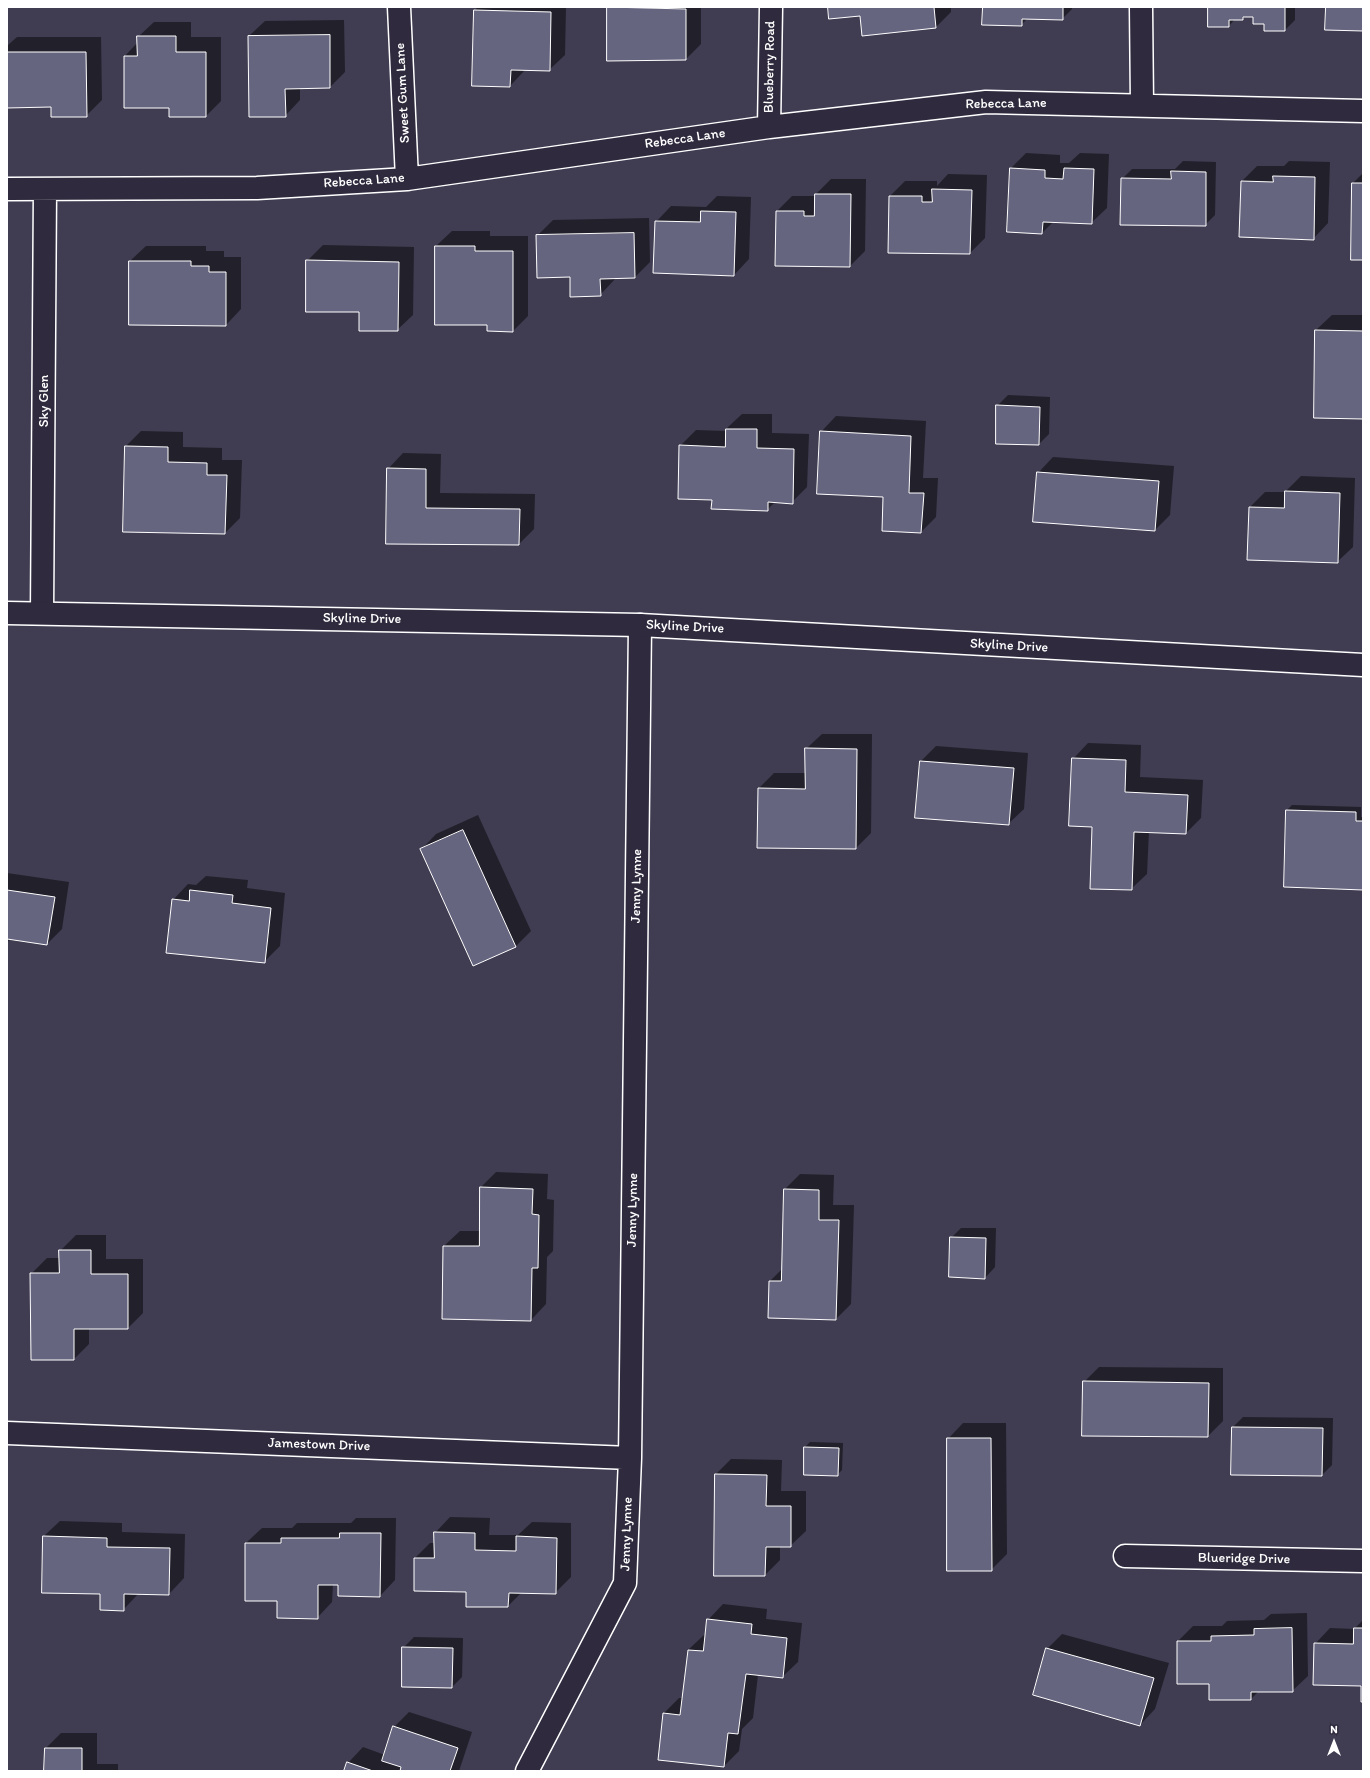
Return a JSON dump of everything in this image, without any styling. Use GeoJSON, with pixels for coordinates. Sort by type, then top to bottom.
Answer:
{"type":"FeatureCollection","features":[{"type":"Feature","properties":{"kind":"street","name":"Sweet Gum Lane"},"geometry":{"type":"LineString","coordinates":[[399,7],[407,179]]}},
{"type":"Feature","properties":{"kind":"street","name":"Blueberry Road"},"geometry":{"type":"LineString","coordinates":[[769,128],[771,7]]}},
{"type":"Feature","properties":{"kind":"street"},"geometry":{"type":"LineString","coordinates":[[1141,7],[1142,105]]}},
{"type":"Feature","properties":{"kind":"street","name":"Rebecca Lane"},"geometry":{"type":"LineString","coordinates":[[7,189],[257,188],[407,179],[769,128],[986,102],[1363,111]]}},
{"type":"Feature","properties":{"kind":"street","name":"Sky Glen"},"geometry":{"type":"LineString","coordinates":[[42,613],[45,189]]}},
{"type":"Feature","properties":{"kind":"street","name":"Skyline Drive"},"geometry":{"type":"LineString","coordinates":[[7,613],[640,625],[1363,665]]}},
{"type":"Feature","properties":{"kind":"street","name":"Jenny Lynne"},"geometry":{"type":"LineString","coordinates":[[527,1771],[625,1583],[630,1458],[640,625]]}},
{"type":"Feature","properties":{"kind":"street","name":"Jamestown Drive"},"geometry":{"type":"LineString","coordinates":[[7,1433],[630,1458]]}},
{"type":"Feature","properties":{"kind":"street","name":"Blueridge Drive"},"geometry":{"type":"LineString","coordinates":[[1125,1556],[1363,1562]]}},
{"type":"Feature","properties":{"kind":"building"},"geometry":{"type":"Polygon","coordinates":[[[607,7],[686,9],[686,60],[607,61],[607,7]]]}},
{"type":"Feature","properties":{"kind":"building"},"geometry":{"type":"Polygon","coordinates":[[[828,7],[934,7],[936,28],[862,36],[860,16],[829,19],[828,7]]]}},
{"type":"Feature","properties":{"kind":"building"},"geometry":{"type":"Polygon","coordinates":[[[983,7],[1063,7],[1063,20],[1022,19],[1022,26],[982,25],[983,7]]]}},
{"type":"Feature","properties":{"kind":"building"},"geometry":{"type":"Polygon","coordinates":[[[1208,7],[1285,7],[1285,31],[1264,31],[1264,24],[1253,24],[1253,17],[1243,17],[1243,20],[1229,20],[1229,27],[1208,27],[1208,7]]]}},
{"type":"Feature","properties":{"kind":"building"},"geometry":{"type":"Polygon","coordinates":[[[1326,7],[1363,7],[1363,31],[1325,30],[1326,7]]]}},
{"type":"Feature","properties":{"kind":"building"},"geometry":{"type":"Polygon","coordinates":[[[474,10],[551,12],[550,71],[511,70],[510,87],[472,86],[474,10]]]}},
{"type":"Feature","properties":{"kind":"building"},"geometry":{"type":"Polygon","coordinates":[[[330,35],[330,88],[285,89],[286,117],[249,117],[248,36],[330,35]]]}},
{"type":"Feature","properties":{"kind":"building"},"geometry":{"type":"Polygon","coordinates":[[[137,36],[176,36],[176,52],[206,52],[206,117],[169,117],[169,108],[124,108],[124,56],[137,56],[137,36]]]}},
{"type":"Feature","properties":{"kind":"building"},"geometry":{"type":"Polygon","coordinates":[[[7,52],[86,52],[87,117],[51,117],[51,107],[7,108],[7,52]]]}},
{"type":"Feature","properties":{"kind":"building"},"geometry":{"type":"Polygon","coordinates":[[[1010,168],[1045,170],[1045,178],[1063,179],[1064,168],[1094,169],[1092,224],[1043,222],[1042,234],[1007,232],[1010,168]]]}},
{"type":"Feature","properties":{"kind":"building"},"geometry":{"type":"Polygon","coordinates":[[[1171,171],[1206,172],[1206,226],[1120,225],[1121,178],[1171,179],[1171,171]]]}},
{"type":"Feature","properties":{"kind":"building"},"geometry":{"type":"Polygon","coordinates":[[[1273,176],[1315,177],[1314,240],[1239,237],[1241,181],[1273,182],[1273,176]]]}},
{"type":"Feature","properties":{"kind":"building"},"geometry":{"type":"Polygon","coordinates":[[[1352,183],[1363,183],[1363,260],[1351,260],[1352,183]]]}},
{"type":"Feature","properties":{"kind":"building"},"geometry":{"type":"Polygon","coordinates":[[[932,189],[972,190],[970,254],[888,253],[889,196],[922,196],[922,202],[932,202],[932,189]]]}},
{"type":"Feature","properties":{"kind":"building"},"geometry":{"type":"Polygon","coordinates":[[[815,194],[851,194],[850,267],[775,266],[776,211],[804,211],[804,216],[814,216],[815,194]]]}},
{"type":"Feature","properties":{"kind":"building"},"geometry":{"type":"Polygon","coordinates":[[[701,211],[736,212],[734,276],[653,273],[655,221],[700,222],[701,211]]]}},
{"type":"Feature","properties":{"kind":"building"},"geometry":{"type":"Polygon","coordinates":[[[634,233],[635,278],[600,279],[601,296],[570,297],[570,277],[537,278],[536,235],[634,233]]]}},
{"type":"Feature","properties":{"kind":"building"},"geometry":{"type":"Polygon","coordinates":[[[435,246],[475,246],[475,251],[513,251],[513,332],[487,331],[487,325],[435,325],[435,246]]]}},
{"type":"Feature","properties":{"kind":"building"},"geometry":{"type":"Polygon","coordinates":[[[306,260],[399,262],[398,331],[359,331],[359,312],[306,312],[306,260]]]}},
{"type":"Feature","properties":{"kind":"building"},"geometry":{"type":"Polygon","coordinates":[[[129,261],[191,261],[191,266],[209,266],[209,272],[226,272],[226,326],[129,325],[129,261]]]}},
{"type":"Feature","properties":{"kind":"building"},"geometry":{"type":"Polygon","coordinates":[[[1315,330],[1363,331],[1363,419],[1314,418],[1315,330]]]}},
{"type":"Feature","properties":{"kind":"building"},"geometry":{"type":"Polygon","coordinates":[[[996,405],[1040,407],[1039,445],[996,444],[996,405]]]}},
{"type":"Feature","properties":{"kind":"building"},"geometry":{"type":"Polygon","coordinates":[[[726,429],[757,429],[757,448],[794,449],[793,504],[768,502],[768,511],[711,509],[712,500],[678,499],[679,445],[725,447],[726,429]]]}},
{"type":"Feature","properties":{"kind":"building"},"geometry":{"type":"Polygon","coordinates":[[[820,431],[911,436],[909,493],[924,493],[921,533],[882,531],[883,497],[817,494],[820,431]]]}},
{"type":"Feature","properties":{"kind":"building"},"geometry":{"type":"Polygon","coordinates":[[[125,446],[168,447],[168,462],[207,463],[207,475],[227,475],[225,534],[123,532],[125,446]]]}},
{"type":"Feature","properties":{"kind":"building"},"geometry":{"type":"Polygon","coordinates":[[[387,468],[426,469],[426,508],[520,509],[519,545],[386,544],[387,468]]]}},
{"type":"Feature","properties":{"kind":"building"},"geometry":{"type":"Polygon","coordinates":[[[1037,472],[1159,481],[1155,531],[1033,522],[1037,472]]]}},
{"type":"Feature","properties":{"kind":"building"},"geometry":{"type":"Polygon","coordinates":[[[1285,491],[1340,493],[1338,563],[1247,560],[1249,507],[1284,508],[1285,491]]]}},
{"type":"Feature","properties":{"kind":"building"},"geometry":{"type":"Polygon","coordinates":[[[805,748],[857,749],[856,849],[757,848],[758,788],[805,789],[805,748]]]}},
{"type":"Feature","properties":{"kind":"building"},"geometry":{"type":"Polygon","coordinates":[[[1072,758],[1126,760],[1125,792],[1188,795],[1186,834],[1134,832],[1132,890],[1090,889],[1092,827],[1069,826],[1072,758]]]}},
{"type":"Feature","properties":{"kind":"building"},"geometry":{"type":"Polygon","coordinates":[[[920,761],[1014,768],[1009,825],[915,818],[920,761]]]}},
{"type":"Feature","properties":{"kind":"building"},"geometry":{"type":"Polygon","coordinates":[[[1286,810],[1356,812],[1356,821],[1363,821],[1363,890],[1284,887],[1286,810]]]}},
{"type":"Feature","properties":{"kind":"building"},"geometry":{"type":"Polygon","coordinates":[[[463,830],[516,947],[473,966],[420,849],[463,830]]]}},
{"type":"Feature","properties":{"kind":"building"},"geometry":{"type":"Polygon","coordinates":[[[7,890],[55,897],[47,945],[7,939],[7,890]]]}},
{"type":"Feature","properties":{"kind":"building"},"geometry":{"type":"Polygon","coordinates":[[[190,890],[233,895],[232,903],[271,908],[265,963],[166,953],[172,899],[189,901],[190,890]]]}},
{"type":"Feature","properties":{"kind":"building"},"geometry":{"type":"Polygon","coordinates":[[[480,1187],[533,1189],[532,1214],[539,1215],[538,1268],[532,1268],[531,1321],[442,1319],[443,1246],[479,1246],[480,1187]]]}},
{"type":"Feature","properties":{"kind":"building"},"geometry":{"type":"Polygon","coordinates":[[[784,1189],[819,1190],[819,1220],[839,1220],[836,1320],[768,1318],[769,1281],[781,1281],[784,1189]]]}},
{"type":"Feature","properties":{"kind":"building"},"geometry":{"type":"Polygon","coordinates":[[[950,1237],[986,1238],[985,1279],[949,1277],[950,1237]]]}},
{"type":"Feature","properties":{"kind":"building"},"geometry":{"type":"Polygon","coordinates":[[[59,1250],[91,1250],[91,1274],[128,1274],[128,1329],[74,1329],[74,1360],[31,1360],[30,1273],[59,1273],[59,1250]]]}},
{"type":"Feature","properties":{"kind":"building"},"geometry":{"type":"Polygon","coordinates":[[[1083,1381],[1209,1383],[1208,1437],[1082,1436],[1083,1381]]]}},
{"type":"Feature","properties":{"kind":"building"},"geometry":{"type":"Polygon","coordinates":[[[1232,1427],[1323,1428],[1322,1476],[1231,1475],[1232,1427]]]}},
{"type":"Feature","properties":{"kind":"building"},"geometry":{"type":"Polygon","coordinates":[[[947,1438],[991,1438],[992,1571],[947,1571],[947,1438]]]}},
{"type":"Feature","properties":{"kind":"building"},"geometry":{"type":"Polygon","coordinates":[[[804,1447],[839,1448],[838,1476],[804,1475],[804,1447]]]}},
{"type":"Feature","properties":{"kind":"building"},"geometry":{"type":"Polygon","coordinates":[[[715,1474],[767,1475],[766,1506],[791,1506],[791,1547],[766,1547],[765,1576],[714,1576],[715,1474]]]}},
{"type":"Feature","properties":{"kind":"building"},"geometry":{"type":"Polygon","coordinates":[[[434,1532],[475,1533],[475,1550],[516,1551],[516,1536],[557,1538],[556,1594],[509,1593],[508,1607],[466,1607],[466,1592],[414,1591],[414,1558],[434,1558],[434,1532]]]}},
{"type":"Feature","properties":{"kind":"building"},"geometry":{"type":"Polygon","coordinates":[[[340,1533],[381,1533],[380,1597],[338,1596],[338,1585],[318,1585],[318,1619],[277,1618],[277,1601],[245,1601],[245,1543],[281,1543],[281,1538],[339,1538],[340,1533]]]}},
{"type":"Feature","properties":{"kind":"building"},"geometry":{"type":"Polygon","coordinates":[[[43,1536],[107,1538],[107,1547],[170,1548],[169,1595],[124,1594],[124,1611],[100,1610],[100,1594],[42,1593],[43,1536]]]}},
{"type":"Feature","properties":{"kind":"building"},"geometry":{"type":"Polygon","coordinates":[[[707,1619],[752,1624],[751,1634],[787,1638],[783,1678],[746,1674],[738,1734],[728,1733],[724,1767],[658,1760],[663,1713],[680,1715],[688,1650],[703,1651],[707,1619]]]}},
{"type":"Feature","properties":{"kind":"building"},"geometry":{"type":"Polygon","coordinates":[[[1292,1628],[1293,1692],[1251,1692],[1251,1700],[1209,1700],[1209,1684],[1177,1684],[1177,1641],[1211,1641],[1211,1636],[1254,1635],[1254,1629],[1292,1628]]]}},
{"type":"Feature","properties":{"kind":"building"},"geometry":{"type":"Polygon","coordinates":[[[1354,1628],[1363,1628],[1363,1702],[1361,1702],[1361,1686],[1313,1685],[1314,1643],[1353,1644],[1354,1628]]]}},
{"type":"Feature","properties":{"kind":"building"},"geometry":{"type":"Polygon","coordinates":[[[402,1647],[453,1648],[452,1688],[402,1687],[402,1647]]]}},
{"type":"Feature","properties":{"kind":"building"},"geometry":{"type":"Polygon","coordinates":[[[1046,1648],[1154,1678],[1140,1726],[1033,1695],[1046,1648]]]}},
{"type":"Feature","properties":{"kind":"building"},"geometry":{"type":"Polygon","coordinates":[[[393,1726],[458,1748],[450,1771],[400,1771],[401,1767],[382,1761],[393,1726]]]}},
{"type":"Feature","properties":{"kind":"building"},"geometry":{"type":"Polygon","coordinates":[[[45,1748],[82,1748],[82,1771],[44,1771],[45,1748]]]}},
{"type":"Feature","properties":{"kind":"building"},"geometry":{"type":"Polygon","coordinates":[[[347,1762],[373,1771],[344,1771],[347,1762]]]}}]}
